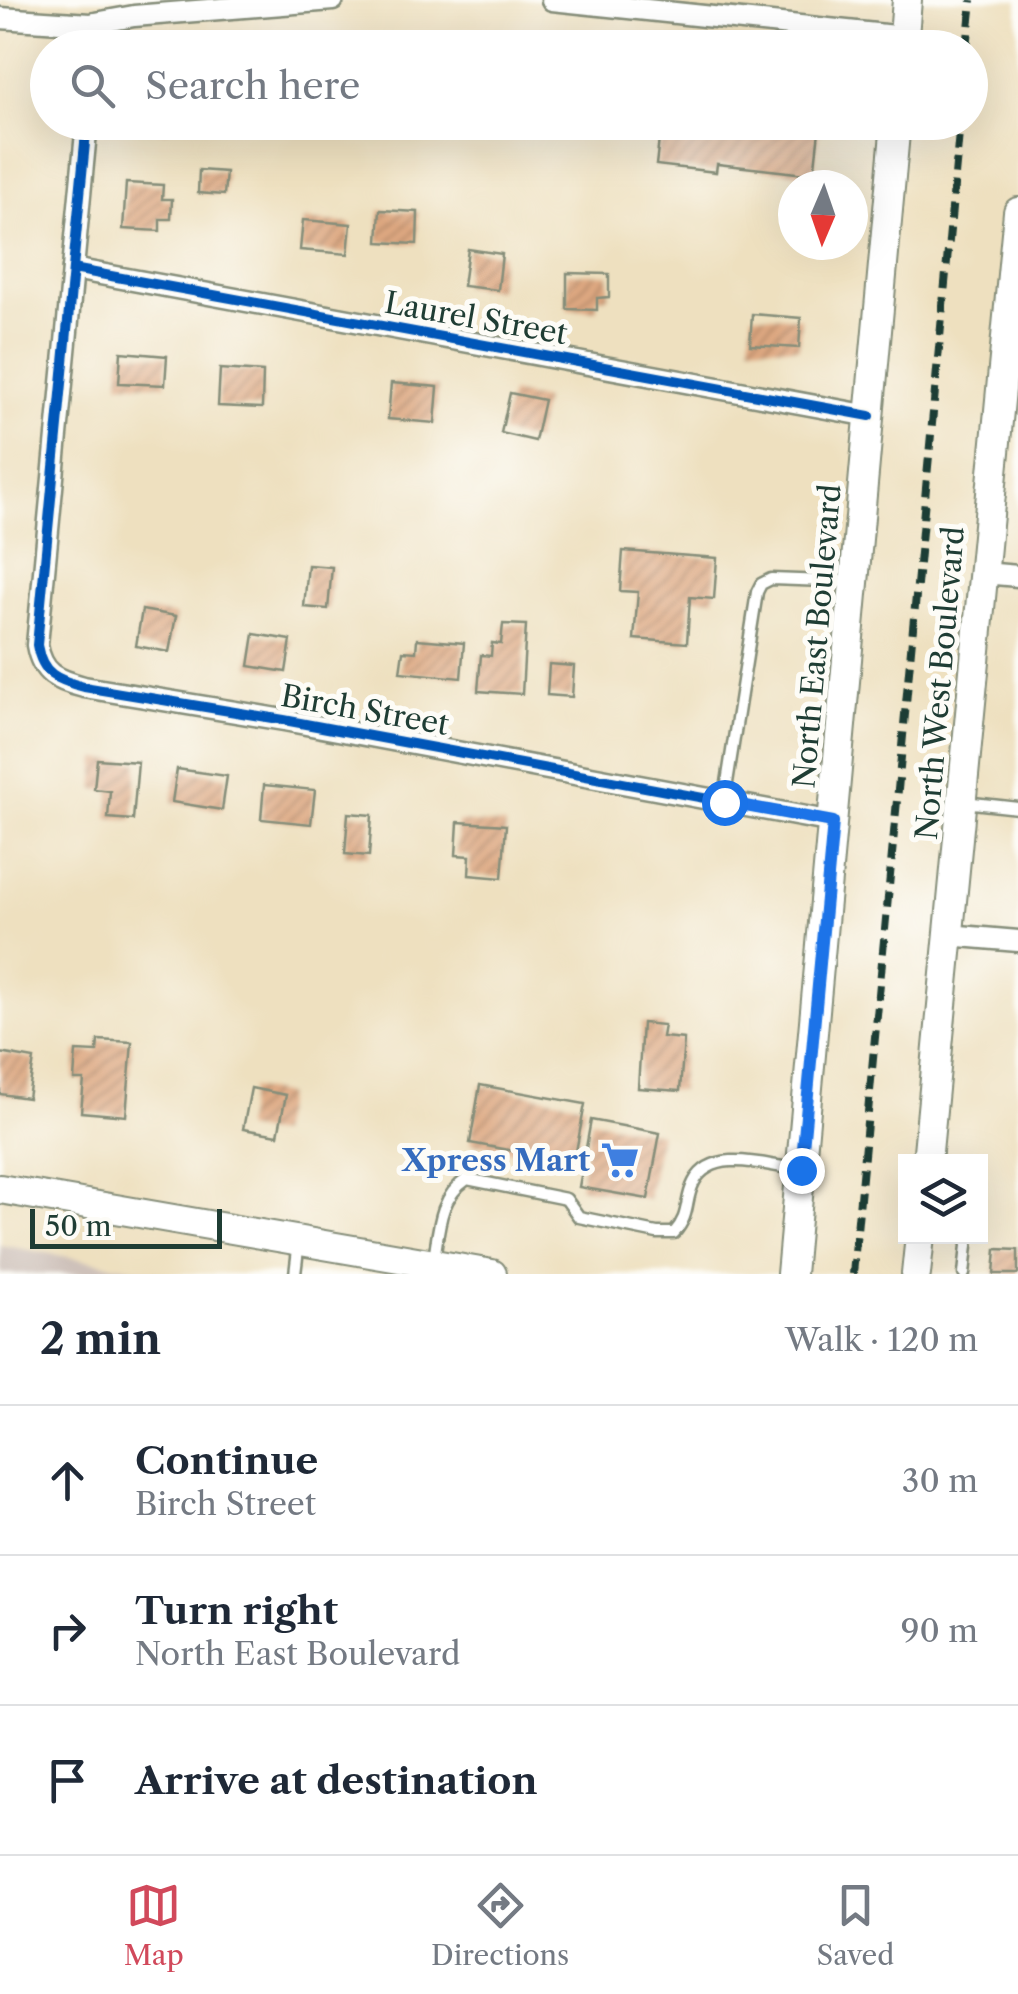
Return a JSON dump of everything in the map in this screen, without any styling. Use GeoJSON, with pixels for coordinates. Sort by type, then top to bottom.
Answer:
{"type":"FeatureCollection","features":[{"type":"Feature","properties":{"kind":"main road"},"geometry":{"type":"LineString","coordinates":[[905,30],[907,0]]}},
{"type":"Feature","properties":{"kind":"main road","name":"North East Boulevard"},"geometry":{"type":"LineString","coordinates":[[791,1274],[894,140]]}},
{"type":"Feature","properties":{"kind":"main road","name":"North West Boulevard"},"geometry":{"type":"LineString","coordinates":[[928,1154],[983,572],[1014,294],[1018,212]]}},
{"type":"Feature","properties":{"kind":"main road"},"geometry":{"type":"LineString","coordinates":[[0,1189],[492,1274]]}},
{"type":"Feature","properties":{"kind":"main road"},"geometry":{"type":"LineString","coordinates":[[916,1274],[919,1244]]}},
{"type":"Feature","properties":{"kind":"street"},"geometry":{"type":"LineString","coordinates":[[0,18],[96,23],[134,16],[333,0]]}},
{"type":"Feature","properties":{"kind":"street"},"geometry":{"type":"LineString","coordinates":[[552,0],[803,30]]}},
{"type":"Feature","properties":{"kind":"street"},"geometry":{"type":"LineString","coordinates":[[95,30],[96,23]]}},
{"type":"Feature","properties":{"kind":"street","name":"Birch Street"},"geometry":{"type":"LineString","coordinates":[[84,140],[36,645],[44,668],[58,680],[833,822]]}},
{"type":"Feature","properties":{"kind":"street","name":"Laurel Street"},"geometry":{"type":"LineString","coordinates":[[72,269],[870,416]]}},
{"type":"Feature","properties":{"kind":"street"},"geometry":{"type":"LineString","coordinates":[[983,572],[1018,576]]}},
{"type":"Feature","properties":{"kind":"street"},"geometry":{"type":"LineString","coordinates":[[948,934],[1018,941]]}},
{"type":"Feature","properties":{"kind":"lane"},"geometry":{"type":"LineString","coordinates":[[724,802],[761,584],[770,579],[854,582]]}},
{"type":"Feature","properties":{"kind":"lane"},"geometry":{"type":"LineString","coordinates":[[961,802],[1018,808]]}},
{"type":"Feature","properties":{"kind":"lane"},"geometry":{"type":"LineString","coordinates":[[433,1264],[444,1204],[453,1188],[467,1179],[566,1199],[580,1217],[674,1233],[686,1219],[694,1182],[708,1165],[725,1160],[801,1170]]}},
{"type":"Feature","properties":{"kind":"lane"},"geometry":{"type":"LineString","coordinates":[[295,1274],[299,1240]]}},
{"type":"Feature","properties":{"kind":"lane"},"geometry":{"type":"LineString","coordinates":[[964,1274],[967,1244]]}},
{"type":"Feature","properties":{"kind":"shaded area"},"geometry":{"type":"Polygon","coordinates":[[[0,1245],[166,1274],[0,1274],[0,1245]]]}},
{"type":"Feature","properties":{"kind":"building"},"geometry":{"type":"Polygon","coordinates":[[[659,140],[818,140],[815,170],[778,171],[717,164],[716,172],[656,165],[659,140]]]}},
{"type":"Feature","properties":{"kind":"building"},"geometry":{"type":"Polygon","coordinates":[[[199,170],[226,172],[224,195],[198,193],[199,170]]]}},
{"type":"Feature","properties":{"kind":"building"},"geometry":{"type":"Polygon","coordinates":[[[126,183],[163,185],[162,199],[172,199],[171,219],[160,219],[160,231],[123,229],[126,183]]]}},
{"type":"Feature","properties":{"kind":"building"},"geometry":{"type":"Polygon","coordinates":[[[380,210],[418,212],[417,244],[378,242],[380,210]]]}},
{"type":"Feature","properties":{"kind":"building"},"geometry":{"type":"Polygon","coordinates":[[[303,220],[351,224],[348,254],[300,250],[303,220]]]}},
{"type":"Feature","properties":{"kind":"building"},"geometry":{"type":"Polygon","coordinates":[[[468,249],[502,254],[498,290],[463,286],[468,249]]]}},
{"type":"Feature","properties":{"kind":"building"},"geometry":{"type":"Polygon","coordinates":[[[567,273],[609,274],[609,297],[597,298],[597,310],[567,309],[567,273]]]}},
{"type":"Feature","properties":{"kind":"building"},"geometry":{"type":"Polygon","coordinates":[[[752,314],[801,318],[799,348],[750,345],[752,314]]]}},
{"type":"Feature","properties":{"kind":"building"},"geometry":{"type":"Polygon","coordinates":[[[121,352],[167,356],[165,385],[119,383],[121,352]]]}},
{"type":"Feature","properties":{"kind":"building"},"geometry":{"type":"Polygon","coordinates":[[[220,369],[263,372],[262,408],[218,406],[220,369]]]}},
{"type":"Feature","properties":{"kind":"building"},"geometry":{"type":"Polygon","coordinates":[[[391,383],[438,387],[435,423],[388,419],[391,383]]]}},
{"type":"Feature","properties":{"kind":"building"},"geometry":{"type":"Polygon","coordinates":[[[510,393],[544,400],[535,441],[501,433],[510,393]]]}},
{"type":"Feature","properties":{"kind":"building"},"geometry":{"type":"Polygon","coordinates":[[[623,551],[717,558],[714,599],[690,597],[687,643],[634,639],[638,592],[620,591],[623,551]]]}},
{"type":"Feature","properties":{"kind":"building"},"geometry":{"type":"Polygon","coordinates":[[[308,565],[332,567],[328,609],[304,607],[308,565]]]}},
{"type":"Feature","properties":{"kind":"building"},"geometry":{"type":"Polygon","coordinates":[[[142,610],[176,616],[169,652],[136,646],[142,610]]]}},
{"type":"Feature","properties":{"kind":"building"},"geometry":{"type":"Polygon","coordinates":[[[503,624],[526,625],[522,694],[478,691],[481,655],[491,656],[492,643],[501,644],[503,624]]]}},
{"type":"Feature","properties":{"kind":"building"},"geometry":{"type":"Polygon","coordinates":[[[254,634],[291,640],[286,672],[249,666],[254,634]]]}},
{"type":"Feature","properties":{"kind":"building"},"geometry":{"type":"Polygon","coordinates":[[[417,639],[464,643],[461,678],[400,672],[403,651],[416,652],[417,639]]]}},
{"type":"Feature","properties":{"kind":"building"},"geometry":{"type":"Polygon","coordinates":[[[549,664],[574,666],[572,697],[547,695],[549,664]]]}},
{"type":"Feature","properties":{"kind":"building"},"geometry":{"type":"Polygon","coordinates":[[[97,759],[138,762],[133,820],[108,818],[110,791],[94,789],[97,759]]]}},
{"type":"Feature","properties":{"kind":"building"},"geometry":{"type":"Polygon","coordinates":[[[177,769],[227,776],[222,810],[172,802],[177,769]]]}},
{"type":"Feature","properties":{"kind":"building"},"geometry":{"type":"Polygon","coordinates":[[[264,785],[315,790],[311,824],[261,819],[264,785]]]}},
{"type":"Feature","properties":{"kind":"building"},"geometry":{"type":"Polygon","coordinates":[[[348,813],[372,815],[369,856],[345,854],[348,813]]]}},
{"type":"Feature","properties":{"kind":"building"},"geometry":{"type":"Polygon","coordinates":[[[458,822],[506,825],[502,878],[469,875],[470,856],[456,855],[458,822]]]}},
{"type":"Feature","properties":{"kind":"building"},"geometry":{"type":"Polygon","coordinates":[[[642,1023],[664,1025],[662,1037],[684,1039],[680,1091],[638,1088],[642,1023]]]}},
{"type":"Feature","properties":{"kind":"building"},"geometry":{"type":"Polygon","coordinates":[[[98,1040],[132,1042],[126,1116],[81,1112],[84,1080],[74,1080],[76,1051],[97,1052],[98,1040]]]}},
{"type":"Feature","properties":{"kind":"building"},"geometry":{"type":"Polygon","coordinates":[[[0,1053],[34,1059],[28,1098],[0,1094],[0,1053]]]}},
{"type":"Feature","properties":{"kind":"building"},"geometry":{"type":"Polygon","coordinates":[[[480,1085],[585,1104],[574,1162],[470,1143],[480,1085]]]}},
{"type":"Feature","properties":{"kind":"building"},"geometry":{"type":"Polygon","coordinates":[[[251,1088],[286,1095],[278,1135],[243,1129],[251,1088]]]}},
{"type":"Feature","properties":{"kind":"building","name":"Xpress Mart"},"geometry":{"type":"Polygon","coordinates":[[[591,1120],[660,1133],[648,1199],[579,1187],[591,1120]]]}},
{"type":"Feature","properties":{"kind":"building"},"geometry":{"type":"Polygon","coordinates":[[[996,1249],[1018,1250],[1018,1274],[994,1274],[996,1249]]]}},
{"type":"Feature","properties":{"kind":"railway"},"geometry":{"type":"LineString","coordinates":[[969,30],[972,0]]}},
{"type":"Feature","properties":{"kind":"railway"},"geometry":{"type":"LineString","coordinates":[[853,1274],[958,140]]}},
{"type":"Feature","properties":{"kind":"cycle path"},"geometry":{"type":"LineString","coordinates":[[85,140],[37,645],[52,674],[84,687],[833,822]]}},
{"type":"Feature","properties":{"kind":"cycle path"},"geometry":{"type":"LineString","coordinates":[[73,269],[870,416]]}},
{"type":"Feature","properties":{"kind":"place","name":"Xpress Mart"},"geometry":{"type":"Point","coordinates":[620,1160]}},
{"type":"Feature","properties":{"kind":"route"},"geometry":{"type":"LineString","coordinates":[[724,802],[833,822],[801,1170]]}}]}
